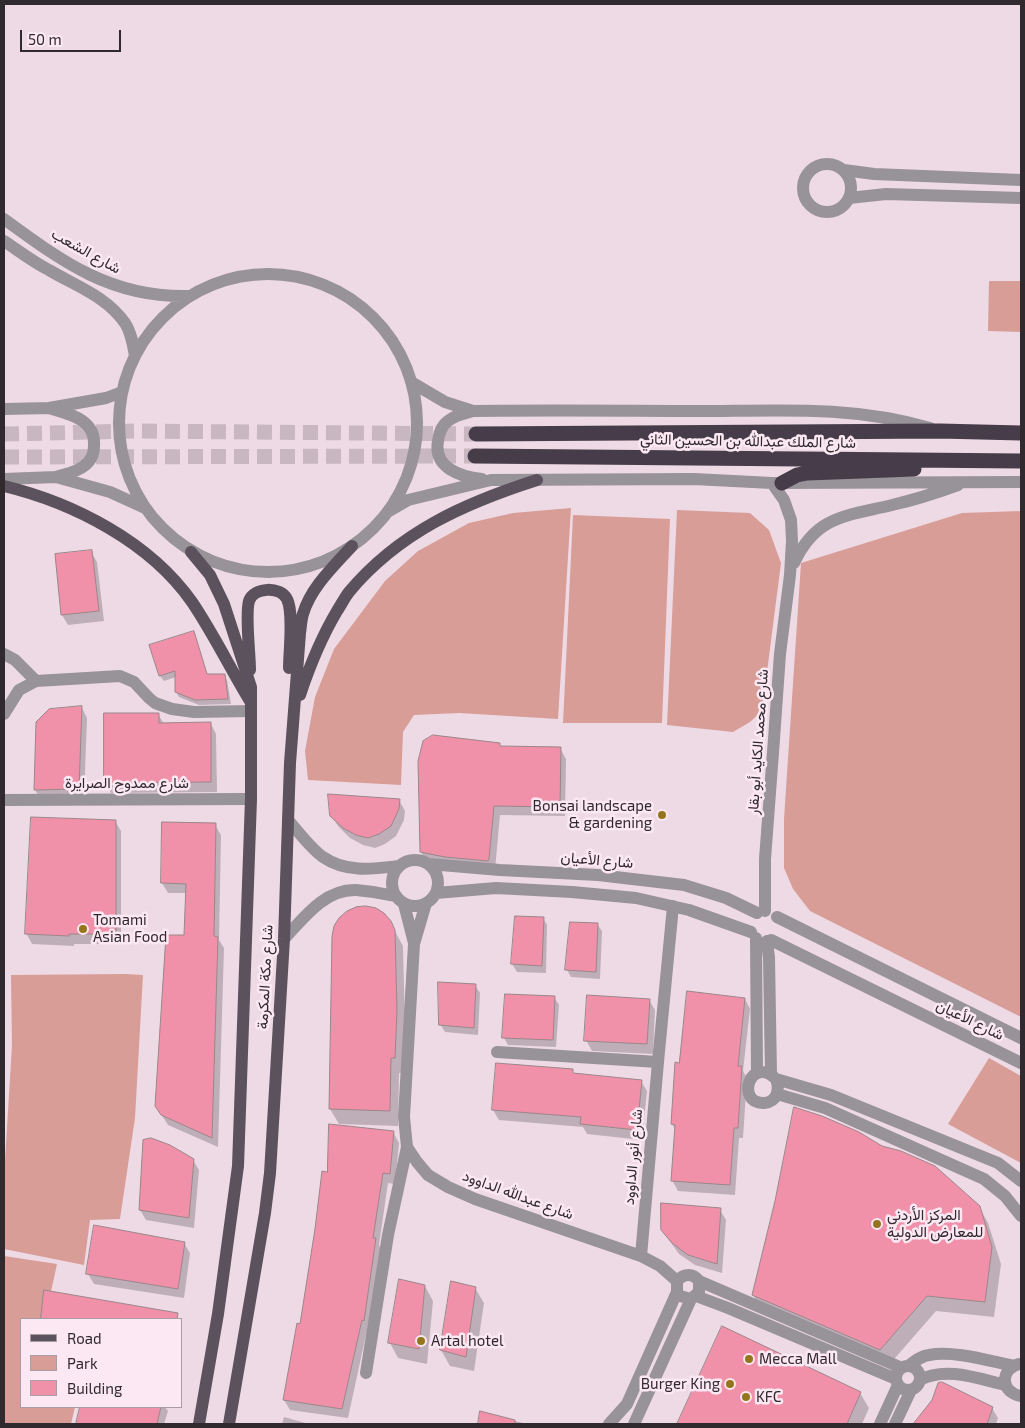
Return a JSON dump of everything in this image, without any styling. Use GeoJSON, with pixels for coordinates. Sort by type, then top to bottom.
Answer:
{"type":"FeatureCollection","features":[{"type":"Feature","properties":{"kind":"highway","name":"شارع الملك عبدالله بن الحسين الثاني"},"geometry":{"type":"LineString","coordinates":[[476,434],[940,431],[1021,433]]}},
{"type":"Feature","properties":{"kind":"highway","name":"شارع الملك عبدالله بن الحسين الثاني"},"geometry":{"type":"LineString","coordinates":[[475,456],[1021,461]]}},
{"type":"Feature","properties":{"kind":"highway"},"geometry":{"type":"LineString","coordinates":[[777,483],[807,473],[919,469],[953,460]]}},
{"type":"Feature","properties":{"kind":"main road"},"geometry":{"type":"LineString","coordinates":[[296,706],[309,667],[327,629],[349,592],[380,560],[418,530],[462,507],[499,492],[537,480]]}},
{"type":"Feature","properties":{"kind":"main road"},"geometry":{"type":"LineString","coordinates":[[4,486],[52,501],[86,517],[122,537],[162,566],[192,602],[251,706]]}},
{"type":"Feature","properties":{"kind":"main road","name":"شارع مكة المكرمة"},"geometry":{"type":"LineString","coordinates":[[229,1424],[265,1213],[270,1173],[284,940],[290,763],[303,613],[323,577],[352,546]]}},
{"type":"Feature","properties":{"kind":"main road","name":"شارع مكة المكرمة"},"geometry":{"type":"LineString","coordinates":[[191,552],[210,575],[219,591],[251,687],[251,799],[238,1166],[220,1304],[199,1424]]}},
{"type":"Feature","properties":{"kind":"main road"},"geometry":{"type":"LineString","coordinates":[[251,687],[247,608],[252,595],[257,591],[274,590],[285,595],[290,611],[290,763]]}},
{"type":"Feature","properties":{"kind":"street"},"geometry":{"type":"LineString","coordinates":[[844,170],[851,184],[849,198],[839,209],[824,212],[811,205],[806,199],[804,192],[806,178],[810,171],[816,167],[830,164],[844,170],[874,174],[1021,180]]}},
{"type":"Feature","properties":{"kind":"street"},"geometry":{"type":"LineString","coordinates":[[849,198],[880,194],[1021,198]]}},
{"type":"Feature","properties":{"kind":"street","name":"شارع الشعب"},"geometry":{"type":"LineString","coordinates":[[4,219],[52,253],[111,285],[150,295],[190,296]]}},
{"type":"Feature","properties":{"kind":"street"},"geometry":{"type":"LineString","coordinates":[[4,241],[49,270],[93,294],[116,312],[126,324],[131,336],[135,356]]}},
{"type":"Feature","properties":{"kind":"street"},"geometry":{"type":"LineString","coordinates":[[4,479],[56,477],[110,492],[142,505],[152,518],[170,537],[191,552],[217,564],[244,571],[272,573],[301,569],[327,560],[352,546],[371,531],[387,512],[402,486],[414,450],[417,427],[416,404],[411,382],[399,352],[377,321],[348,297],[328,286],[284,274],[240,276],[218,282],[177,304],[155,326],[135,356],[122,392],[119,414],[119,437],[123,459],[132,486],[152,518]]}},
{"type":"Feature","properties":{"kind":"street"},"geometry":{"type":"LineString","coordinates":[[411,382],[445,402],[473,410],[794,409],[867,414],[905,421],[940,431]]}},
{"type":"Feature","properties":{"kind":"street"},"geometry":{"type":"LineString","coordinates":[[4,409],[49,408],[106,398],[122,392]]}},
{"type":"Feature","properties":{"kind":"street"},"geometry":{"type":"LineString","coordinates":[[49,408],[72,415],[85,422],[90,427],[94,440],[94,451],[85,466],[56,477]]}},
{"type":"Feature","properties":{"kind":"street"},"geometry":{"type":"LineString","coordinates":[[473,410],[449,420],[439,433],[437,446],[440,460],[447,468],[456,474],[467,477],[492,480],[694,479],[777,483],[1021,482]]}},
{"type":"Feature","properties":{"kind":"street"},"geometry":{"type":"LineString","coordinates":[[387,512],[408,500],[492,480]]}},
{"type":"Feature","properties":{"kind":"street","name":"شارع محمد الكايد أبو بقار"},"geometry":{"type":"LineString","coordinates":[[790,575],[794,562],[805,544],[819,529],[830,522],[849,514],[920,498],[966,482]]}},
{"type":"Feature","properties":{"kind":"street","name":"شارع محمد الكايد أبو بقار"},"geometry":{"type":"LineString","coordinates":[[761,912],[780,654],[790,575],[792,541],[791,520],[777,483]]}},
{"type":"Feature","properties":{"kind":"street"},"geometry":{"type":"LineString","coordinates":[[4,654],[15,660],[36,681]]}},
{"type":"Feature","properties":{"kind":"street"},"geometry":{"type":"LineString","coordinates":[[4,714],[19,690],[36,681],[120,676],[134,682],[155,703],[172,709],[194,712],[251,706]]}},
{"type":"Feature","properties":{"kind":"street","name":"شارع ممدوح الصرايرة"},"geometry":{"type":"LineString","coordinates":[[4,800],[251,799]]}},
{"type":"Feature","properties":{"kind":"street"},"geometry":{"type":"LineString","coordinates":[[288,820],[322,856],[335,864],[349,868],[373,869],[398,866]]}},
{"type":"Feature","properties":{"kind":"street"},"geometry":{"type":"LineString","coordinates":[[284,940],[315,906],[335,894],[354,890],[399,900],[412,906],[426,903],[436,893],[438,886],[438,877],[429,864],[422,860],[414,859],[398,866],[391,880],[392,888],[399,900]]}},
{"type":"Feature","properties":{"kind":"street","name":"شارع الأعيان"},"geometry":{"type":"LineString","coordinates":[[429,864],[598,875],[684,885],[726,898],[761,912]]}},
{"type":"Feature","properties":{"kind":"street","name":"شارع الأعيان"},"geometry":{"type":"LineString","coordinates":[[436,893],[496,888],[572,892],[636,898],[696,912],[761,938],[1021,1063]]}},
{"type":"Feature","properties":{"kind":"street","name":"شارع عبدالله الداوود"},"geometry":{"type":"LineString","coordinates":[[399,900],[414,944]]}},
{"type":"Feature","properties":{"kind":"street","name":"شارع عبدالله الداوود"},"geometry":{"type":"LineString","coordinates":[[426,903],[414,944],[404,1117],[407,1147],[428,1175],[448,1187],[475,1199],[641,1256],[660,1266],[677,1286]]}},
{"type":"Feature","properties":{"kind":"street","name":"شارع أنور الداوود"},"geometry":{"type":"LineString","coordinates":[[641,1256],[673,906]]}},
{"type":"Feature","properties":{"kind":"street"},"geometry":{"type":"LineString","coordinates":[[761,938],[776,936],[779,930],[780,923],[772,912],[761,912],[750,922],[761,938],[769,958],[774,1077],[779,1086],[773,1100],[766,1103],[758,1102],[752,1098],[748,1092],[751,1078],[757,1073],[764,1072],[774,1077],[831,1094],[998,1163],[1021,1180]]}},
{"type":"Feature","properties":{"kind":"street","name":"شارع الأعيان"},"geometry":{"type":"LineString","coordinates":[[777,917],[1021,1038]]}},
{"type":"Feature","properties":{"kind":"street"},"geometry":{"type":"LineString","coordinates":[[757,1073],[761,938]]}},
{"type":"Feature","properties":{"kind":"street"},"geometry":{"type":"LineString","coordinates":[[497,1052],[658,1062]]}},
{"type":"Feature","properties":{"kind":"street"},"geometry":{"type":"LineString","coordinates":[[777,1094],[825,1108],[984,1179],[1005,1196],[1021,1216]]}},
{"type":"Feature","properties":{"kind":"street"},"geometry":{"type":"LineString","coordinates":[[366,1373],[388,1234],[407,1147]]}},
{"type":"Feature","properties":{"kind":"street"},"geometry":{"type":"LineString","coordinates":[[609,1424],[627,1404],[681,1277],[691,1275],[699,1282],[901,1374]]}},
{"type":"Feature","properties":{"kind":"street"},"geometry":{"type":"LineString","coordinates":[[634,1424],[693,1298],[699,1292],[699,1282]]}},
{"type":"Feature","properties":{"kind":"street"},"geometry":{"type":"LineString","coordinates":[[677,1286],[680,1296],[693,1298],[737,1312],[901,1374],[915,1368],[920,1373],[920,1380],[917,1386],[911,1390],[895,1424]]}},
{"type":"Feature","properties":{"kind":"street"},"geometry":{"type":"LineString","coordinates":[[880,1424],[901,1374],[919,1358],[939,1354],[1019,1364]]}},
{"type":"Feature","properties":{"kind":"street"},"geometry":{"type":"LineString","coordinates":[[1019,1364],[1008,1371],[1005,1378],[1009,1391],[1021,1396]]}},
{"type":"Feature","properties":{"kind":"street"},"geometry":{"type":"LineString","coordinates":[[901,1374],[904,1390],[911,1390]]}},
{"type":"Feature","properties":{"kind":"street"},"geometry":{"type":"LineString","coordinates":[[920,1380],[928,1376],[942,1374],[966,1376],[1006,1385]]}},
{"type":"Feature","properties":{"kind":"green space"},"geometry":{"type":"Polygon","coordinates":[[[989,281],[1021,281],[1021,332],[988,331],[989,281]]]}},
{"type":"Feature","properties":{"kind":"green space"},"geometry":{"type":"Polygon","coordinates":[[[571,508],[558,719],[459,713],[414,715],[403,732],[401,785],[308,780],[305,751],[315,697],[334,649],[385,581],[418,551],[469,523],[513,513],[571,508]]]}},
{"type":"Feature","properties":{"kind":"green space"},"geometry":{"type":"Polygon","coordinates":[[[677,510],[750,513],[769,530],[781,563],[762,711],[750,722],[733,732],[667,725],[677,510]]]}},
{"type":"Feature","properties":{"kind":"green space"},"geometry":{"type":"Polygon","coordinates":[[[1021,511],[1021,1017],[810,911],[793,889],[784,868],[784,819],[801,563],[962,513],[1021,511]]]}},
{"type":"Feature","properties":{"kind":"green space"},"geometry":{"type":"Polygon","coordinates":[[[573,515],[670,519],[662,723],[563,723],[573,515]]]}},
{"type":"Feature","properties":{"kind":"green space"},"geometry":{"type":"Polygon","coordinates":[[[11,975],[143,975],[135,1118],[120,1219],[90,1220],[84,1265],[4,1249],[4,1177],[12,1045],[11,975]]]}},
{"type":"Feature","properties":{"kind":"green space"},"geometry":{"type":"Polygon","coordinates":[[[989,1058],[1021,1076],[1021,1163],[948,1124],[989,1058]]]}},
{"type":"Feature","properties":{"kind":"green space"},"geometry":{"type":"Polygon","coordinates":[[[4,1256],[57,1264],[45,1318],[20,1318],[20,1408],[75,1408],[71,1424],[4,1424],[4,1256]]]}},
{"type":"Feature","properties":{"kind":"building"},"geometry":{"type":"Polygon","coordinates":[[[92,550],[99,611],[61,615],[55,554],[92,550]]]}},
{"type":"Feature","properties":{"kind":"building"},"geometry":{"type":"Polygon","coordinates":[[[194,631],[207,674],[225,674],[228,699],[195,700],[175,692],[175,671],[159,676],[149,645],[194,631]]]}},
{"type":"Feature","properties":{"kind":"building"},"geometry":{"type":"Polygon","coordinates":[[[82,706],[79,789],[34,790],[36,722],[49,709],[82,706]]]}},
{"type":"Feature","properties":{"kind":"building"},"geometry":{"type":"Polygon","coordinates":[[[104,713],[159,713],[159,723],[211,722],[211,782],[104,783],[104,713]]]}},
{"type":"Feature","properties":{"kind":"building"},"geometry":{"type":"Polygon","coordinates":[[[433,735],[500,743],[500,746],[561,747],[560,807],[494,806],[488,861],[445,857],[420,852],[418,761],[423,741],[433,735]]]}},
{"type":"Feature","properties":{"kind":"building"},"geometry":{"type":"Polygon","coordinates":[[[328,794],[400,799],[399,809],[391,826],[379,834],[368,838],[356,835],[343,828],[330,816],[328,794]]]}},
{"type":"Feature","properties":{"kind":"building"},"geometry":{"type":"Polygon","coordinates":[[[31,817],[116,820],[116,934],[69,934],[69,936],[25,934],[31,817]]]}},
{"type":"Feature","properties":{"kind":"building"},"geometry":{"type":"Polygon","coordinates":[[[162,822],[216,823],[214,936],[218,937],[212,1138],[161,1115],[155,1106],[166,935],[184,935],[186,884],[161,883],[162,822]]]}},
{"type":"Feature","properties":{"kind":"building"},"geometry":{"type":"Polygon","coordinates":[[[356,907],[376,908],[384,913],[391,921],[395,930],[397,1011],[395,1058],[391,1058],[390,1111],[329,1109],[332,936],[334,926],[339,918],[347,911],[356,907]]]}},
{"type":"Feature","properties":{"kind":"building"},"geometry":{"type":"Polygon","coordinates":[[[515,916],[544,917],[542,966],[511,964],[515,916]]]}},
{"type":"Feature","properties":{"kind":"building"},"geometry":{"type":"Polygon","coordinates":[[[570,922],[598,923],[596,972],[565,970],[570,922]]]}},
{"type":"Feature","properties":{"kind":"building"},"geometry":{"type":"Polygon","coordinates":[[[438,982],[476,984],[474,1028],[439,1025],[438,982]]]}},
{"type":"Feature","properties":{"kind":"building"},"geometry":{"type":"Polygon","coordinates":[[[687,991],[745,998],[738,1066],[742,1066],[738,1128],[734,1128],[730,1185],[671,1181],[675,1125],[671,1124],[675,1062],[679,1063],[687,991]]]}},
{"type":"Feature","properties":{"kind":"building"},"geometry":{"type":"Polygon","coordinates":[[[505,994],[555,996],[553,1040],[502,1038],[505,994]]]}},
{"type":"Feature","properties":{"kind":"building"},"geometry":{"type":"Polygon","coordinates":[[[587,995],[650,999],[647,1044],[584,1041],[587,995]]]}},
{"type":"Feature","properties":{"kind":"building"},"geometry":{"type":"Polygon","coordinates":[[[496,1063],[573,1069],[573,1073],[642,1080],[637,1130],[580,1124],[581,1117],[492,1110],[496,1063]]]}},
{"type":"Feature","properties":{"kind":"building","name":"المركز الأردني للمعارض الدولية"},"geometry":{"type":"Polygon","coordinates":[[[794,1107],[822,1116],[859,1132],[882,1146],[901,1151],[935,1166],[980,1206],[992,1247],[985,1302],[927,1296],[880,1350],[752,1295],[775,1201],[794,1107]]]}},
{"type":"Feature","properties":{"kind":"building"},"geometry":{"type":"Polygon","coordinates":[[[329,1124],[394,1131],[390,1174],[383,1173],[373,1238],[376,1238],[364,1321],[362,1320],[342,1409],[283,1400],[297,1323],[300,1324],[322,1171],[327,1172],[329,1124]]]}},
{"type":"Feature","properties":{"kind":"building"},"geometry":{"type":"Polygon","coordinates":[[[151,1138],[170,1145],[194,1159],[189,1218],[139,1210],[143,1140],[151,1138]]]}},
{"type":"Feature","properties":{"kind":"building"},"geometry":{"type":"Polygon","coordinates":[[[661,1203],[721,1208],[717,1264],[688,1255],[672,1243],[661,1230],[661,1203]]]}},
{"type":"Feature","properties":{"kind":"building"},"geometry":{"type":"Polygon","coordinates":[[[94,1225],[185,1242],[178,1289],[86,1274],[94,1225]]]}},
{"type":"Feature","properties":{"kind":"building"},"geometry":{"type":"Polygon","coordinates":[[[399,1279],[425,1285],[419,1349],[388,1343],[399,1279]]]}},
{"type":"Feature","properties":{"kind":"building"},"geometry":{"type":"Polygon","coordinates":[[[451,1281],[476,1287],[466,1357],[440,1350],[451,1281]]]}},
{"type":"Feature","properties":{"kind":"building"},"geometry":{"type":"Polygon","coordinates":[[[44,1290],[178,1313],[177,1318],[41,1318],[44,1290]]]}},
{"type":"Feature","properties":{"kind":"building","name":"Mecca Mall"},"geometry":{"type":"Polygon","coordinates":[[[722,1326],[861,1392],[847,1424],[677,1424],[722,1326]]]}},
{"type":"Feature","properties":{"kind":"building"},"geometry":{"type":"Polygon","coordinates":[[[942,1382],[993,1407],[987,1424],[913,1424],[932,1400],[938,1383],[942,1382]]]}},
{"type":"Feature","properties":{"kind":"building"},"geometry":{"type":"Polygon","coordinates":[[[80,1408],[161,1408],[157,1424],[76,1424],[80,1408]]]}},
{"type":"Feature","properties":{"kind":"building"},"geometry":{"type":"Polygon","coordinates":[[[480,1411],[515,1420],[515,1424],[478,1424],[480,1411]]]}},
{"type":"Feature","properties":{"kind":"tunnel"},"geometry":{"type":"LineString","coordinates":[[4,434],[137,431],[476,434]]}},
{"type":"Feature","properties":{"kind":"tunnel"},"geometry":{"type":"LineString","coordinates":[[4,457],[475,456]]}},
{"type":"Feature","properties":{"kind":"place","name":"Bonsai landscape & gardening"},"geometry":{"type":"Point","coordinates":[662,815]}},
{"type":"Feature","properties":{"kind":"place","name":"Tomami Asian Food"},"geometry":{"type":"Point","coordinates":[83,929]}},
{"type":"Feature","properties":{"kind":"place","name":"المركز الأردني للمعارض الدولية"},"geometry":{"type":"Point","coordinates":[877,1224]}},
{"type":"Feature","properties":{"kind":"place","name":"Artal hotel"},"geometry":{"type":"Point","coordinates":[421,1341]}},
{"type":"Feature","properties":{"kind":"place","name":"Mecca Mall"},"geometry":{"type":"Point","coordinates":[749,1359]}},
{"type":"Feature","properties":{"kind":"place","name":"Burger King"},"geometry":{"type":"Point","coordinates":[730,1384]}},
{"type":"Feature","properties":{"kind":"place","name":"KFC"},"geometry":{"type":"Point","coordinates":[746,1397]}}]}
